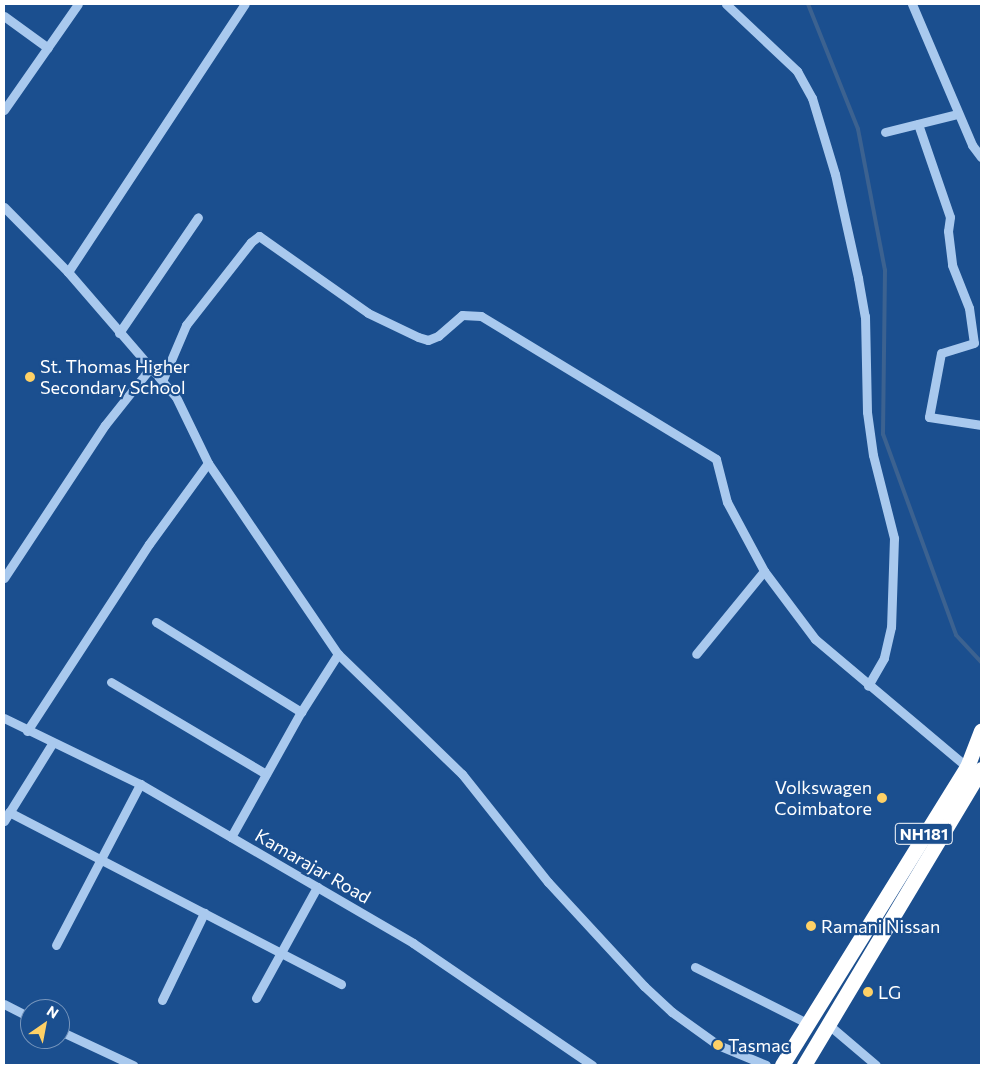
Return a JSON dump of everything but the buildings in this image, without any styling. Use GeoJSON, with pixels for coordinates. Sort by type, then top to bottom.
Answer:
{"type":"FeatureCollection","features":[{"type":"Feature","properties":{"kind":"highway","name":"NH181"},"geometry":{"type":"LineString","coordinates":[[804,1065],[830,1026],[974,768],[973,749],[981,731]]}},
{"type":"Feature","properties":{"kind":"highway","name":"NH181"},"geometry":{"type":"LineString","coordinates":[[782,1065],[870,918],[974,768]]}},
{"type":"Feature","properties":{"kind":"street"},"geometry":{"type":"LineString","coordinates":[[4,110],[78,4]]}},
{"type":"Feature","properties":{"kind":"street"},"geometry":{"type":"LineString","coordinates":[[68,272],[245,4]]}},
{"type":"Feature","properties":{"kind":"street"},"geometry":{"type":"LineString","coordinates":[[726,4],[797,71],[812,98],[835,174],[858,278],[865,316],[867,412],[872,455],[894,538],[891,627],[884,658],[868,686]]}},
{"type":"Feature","properties":{"kind":"street"},"geometry":{"type":"LineString","coordinates":[[912,4],[958,114],[981,157]]}},
{"type":"Feature","properties":{"kind":"street"},"geometry":{"type":"LineString","coordinates":[[4,16],[48,48]]}},
{"type":"Feature","properties":{"kind":"street"},"geometry":{"type":"LineString","coordinates":[[885,132],[958,114]]}},
{"type":"Feature","properties":{"kind":"street"},"geometry":{"type":"LineString","coordinates":[[918,124],[950,218],[948,231],[952,265],[969,308],[974,343],[941,353],[929,417],[981,425]]}},
{"type":"Feature","properties":{"kind":"street"},"geometry":{"type":"LineString","coordinates":[[4,207],[68,272],[120,333],[163,379],[176,397],[208,463],[338,654],[462,774],[548,882],[644,986],[672,1012],[718,1045],[766,1065]]}},
{"type":"Feature","properties":{"kind":"street"},"geometry":{"type":"LineString","coordinates":[[120,333],[198,217]]}},
{"type":"Feature","properties":{"kind":"street"},"geometry":{"type":"LineString","coordinates":[[163,379],[186,325],[251,242],[259,236],[368,313],[418,337],[428,340],[438,336],[462,315],[481,316],[716,459],[727,502],[764,571],[815,639],[868,686],[974,768]]}},
{"type":"Feature","properties":{"kind":"street"},"geometry":{"type":"LineString","coordinates":[[4,578],[106,425],[152,366]]}},
{"type":"Feature","properties":{"kind":"street"},"geometry":{"type":"LineString","coordinates":[[27,731],[149,544],[208,463]]}},
{"type":"Feature","properties":{"kind":"street"},"geometry":{"type":"LineString","coordinates":[[696,654],[764,571]]}},
{"type":"Feature","properties":{"kind":"street"},"geometry":{"type":"LineString","coordinates":[[156,622],[301,712]]}},
{"type":"Feature","properties":{"kind":"street"},"geometry":{"type":"LineString","coordinates":[[232,838],[301,712],[338,654]]}},
{"type":"Feature","properties":{"kind":"street"},"geometry":{"type":"LineString","coordinates":[[111,682],[266,774]]}},
{"type":"Feature","properties":{"kind":"street","name":"Kamarajar Road"},"geometry":{"type":"LineString","coordinates":[[4,718],[52,744],[140,784],[412,943],[592,1065]]}},
{"type":"Feature","properties":{"kind":"street"},"geometry":{"type":"LineString","coordinates":[[4,821],[52,744]]}},
{"type":"Feature","properties":{"kind":"street"},"geometry":{"type":"LineString","coordinates":[[56,945],[140,784]]}},
{"type":"Feature","properties":{"kind":"street"},"geometry":{"type":"LineString","coordinates":[[9,812],[341,984]]}},
{"type":"Feature","properties":{"kind":"street"},"geometry":{"type":"LineString","coordinates":[[256,998],[279,952],[317,887]]}},
{"type":"Feature","properties":{"kind":"street"},"geometry":{"type":"LineString","coordinates":[[162,1000],[204,912]]}},
{"type":"Feature","properties":{"kind":"street"},"geometry":{"type":"LineString","coordinates":[[694,967],[807,1023]]}},
{"type":"Feature","properties":{"kind":"street"},"geometry":{"type":"LineString","coordinates":[[4,1004],[20,1012]]}},
{"type":"Feature","properties":{"kind":"street"},"geometry":{"type":"LineString","coordinates":[[830,1026],[876,1065]]}},
{"type":"Feature","properties":{"kind":"street"},"geometry":{"type":"LineString","coordinates":[[70,1036],[133,1065]]}},
{"type":"Feature","properties":{"kind":"waterway"},"geometry":{"type":"LineString","coordinates":[[808,4],[858,129],[885,270],[883,434],[956,635],[981,662]]}},
{"type":"Feature","properties":{"kind":"place","name":"St. Thomas Higher Secondary School"},"geometry":{"type":"Point","coordinates":[30,377]}},
{"type":"Feature","properties":{"kind":"place","name":"Volkswagen Coimbatore"},"geometry":{"type":"Point","coordinates":[882,798]}},
{"type":"Feature","properties":{"kind":"place","name":"Ramani Nissan"},"geometry":{"type":"Point","coordinates":[811,926]}},
{"type":"Feature","properties":{"kind":"place","name":"LG"},"geometry":{"type":"Point","coordinates":[868,992]}},
{"type":"Feature","properties":{"kind":"place","name":"Tasmac"},"geometry":{"type":"Point","coordinates":[718,1045]}}]}
